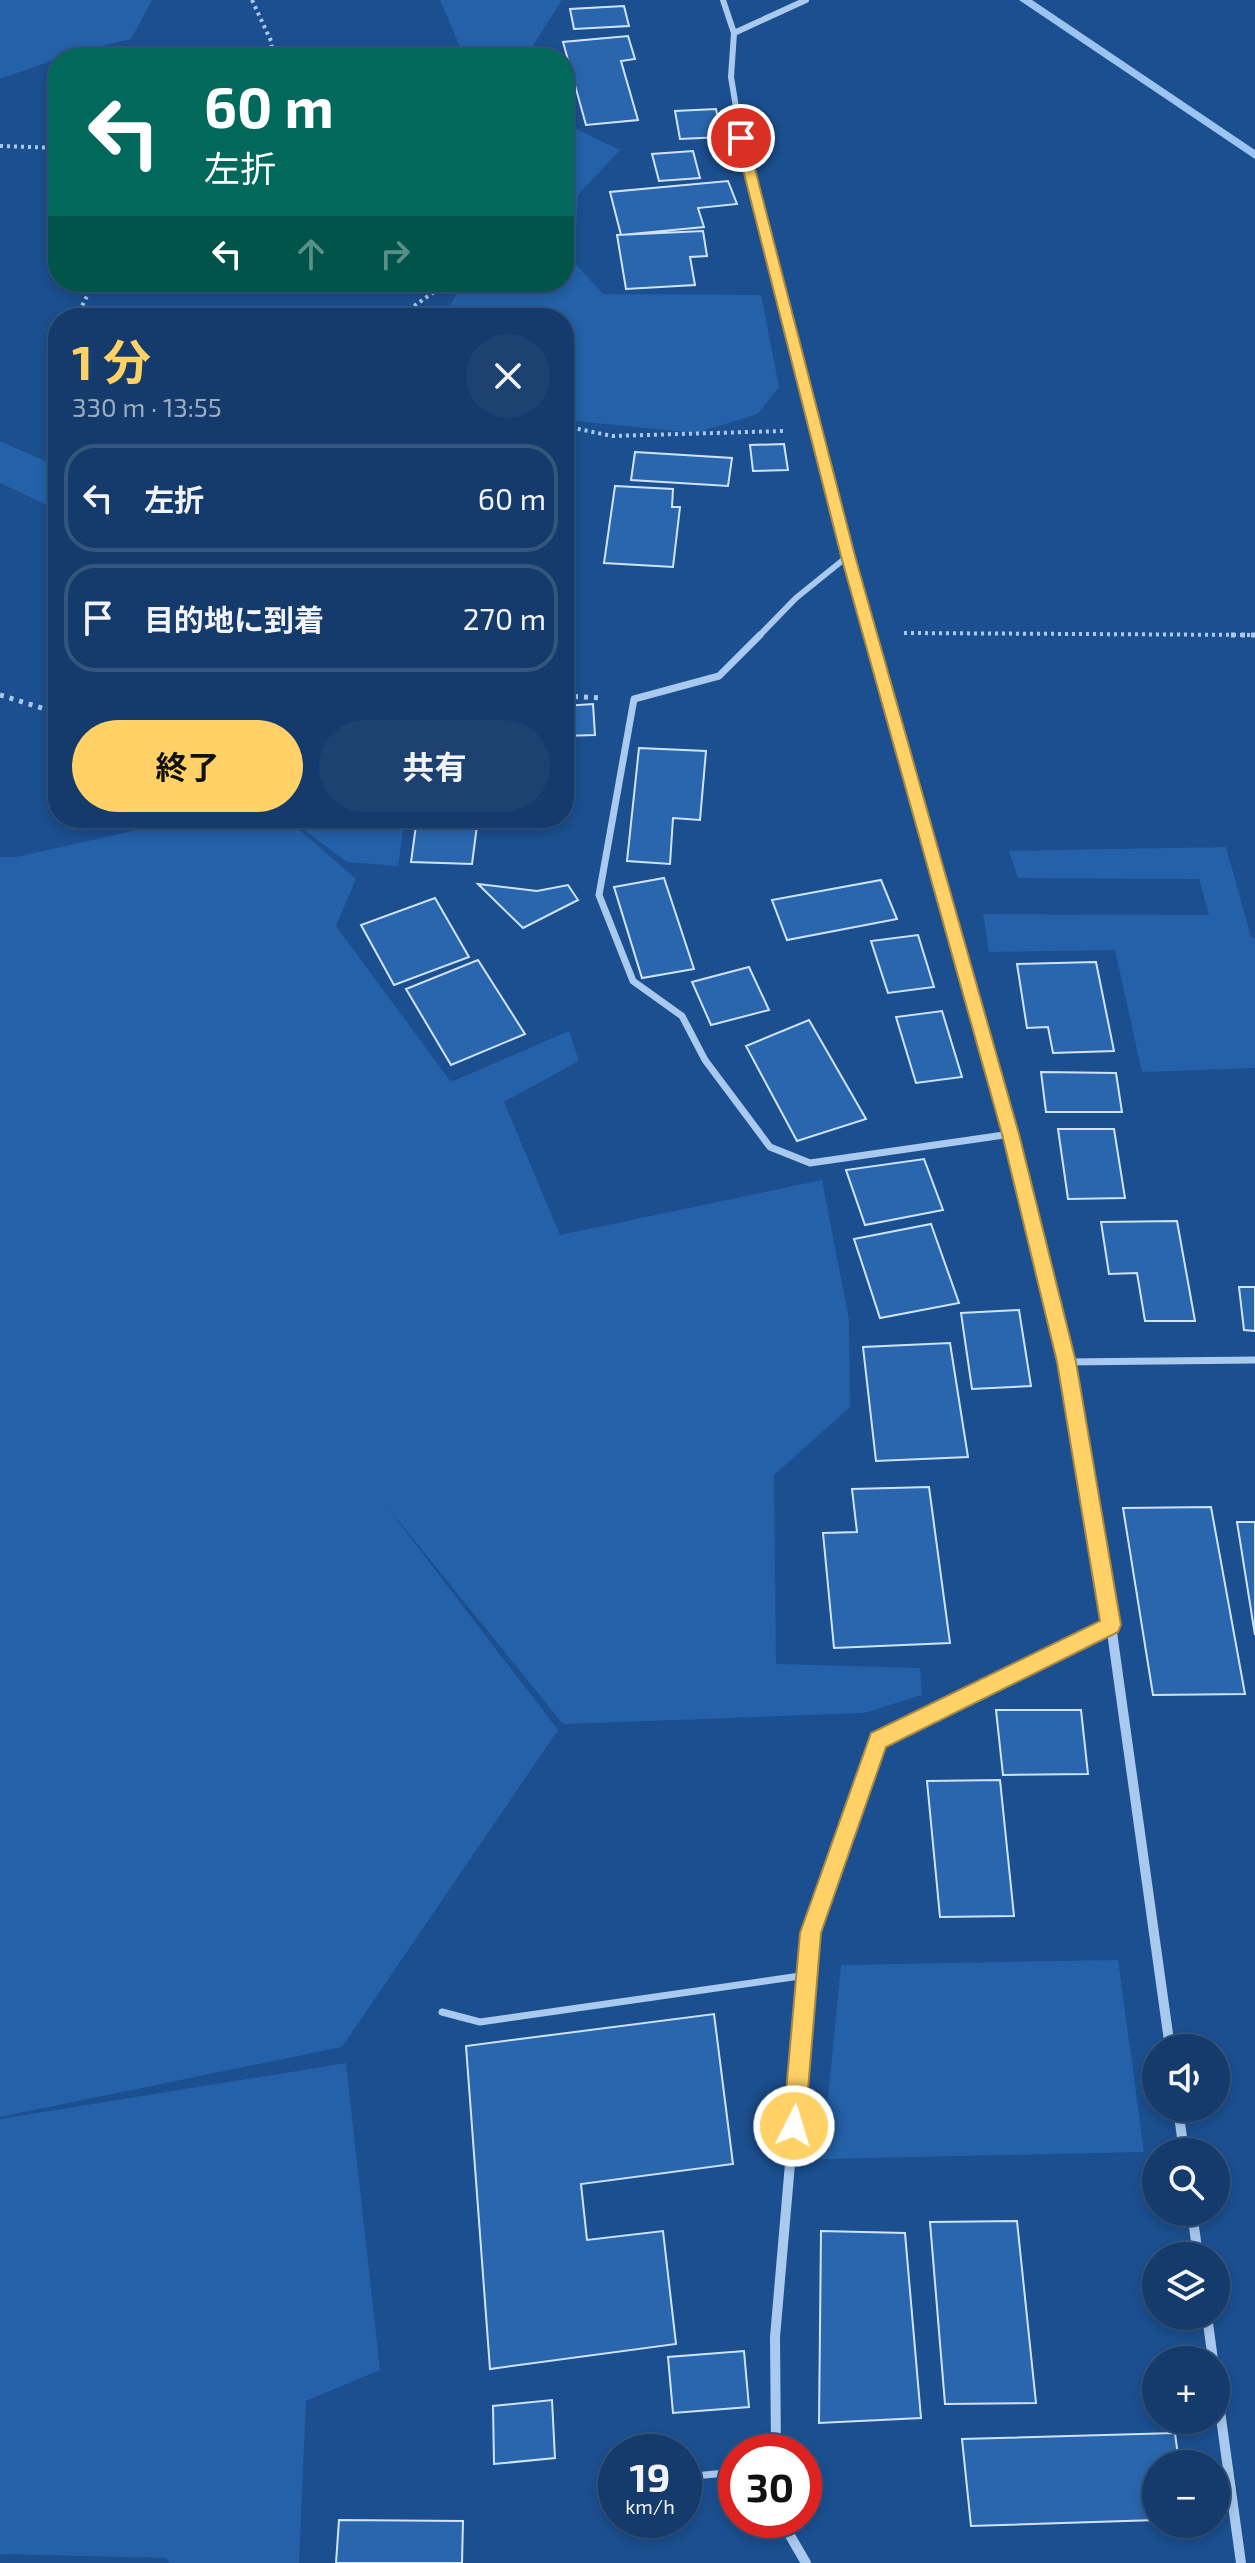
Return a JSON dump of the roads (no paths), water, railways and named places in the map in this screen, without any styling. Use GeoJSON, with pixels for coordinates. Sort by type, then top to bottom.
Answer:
{"type":"FeatureCollection","features":[{"type":"Feature","properties":{"kind":"street"},"geometry":{"type":"LineString","coordinates":[[723,0],[734,33],[731,77],[746,168],[848,556],[1011,1134],[1067,1362],[1111,1625],[1168,2034]]}},
{"type":"Feature","properties":{"kind":"street"},"geometry":{"type":"LineString","coordinates":[[734,33],[806,0]]}},
{"type":"Feature","properties":{"kind":"street"},"geometry":{"type":"LineString","coordinates":[[848,556],[796,598],[719,676],[634,699],[599,895],[633,981],[682,1016],[705,1060],[770,1147],[810,1163],[1011,1134]]}},
{"type":"Feature","properties":{"kind":"street"},"geometry":{"type":"LineString","coordinates":[[1067,1362],[1255,1360]]}},
{"type":"Feature","properties":{"kind":"street"},"geometry":{"type":"LineString","coordinates":[[776,2434],[775,2337],[810,1933],[878,1740],[1111,1625]]}},
{"type":"Feature","properties":{"kind":"street"},"geometry":{"type":"LineString","coordinates":[[1223,2434],[1241,2563]]}},
{"type":"Feature","properties":{"kind":"street"},"geometry":{"type":"LineString","coordinates":[[791,2538],[806,2563]]}},
{"type":"Feature","properties":{"kind":"lane"},"geometry":{"type":"LineString","coordinates":[[442,2012],[480,2022],[807,1975]]}},
{"type":"Feature","properties":{"kind":"waterway"},"geometry":{"type":"LineString","coordinates":[[1025,0],[1255,155]]}}]}
